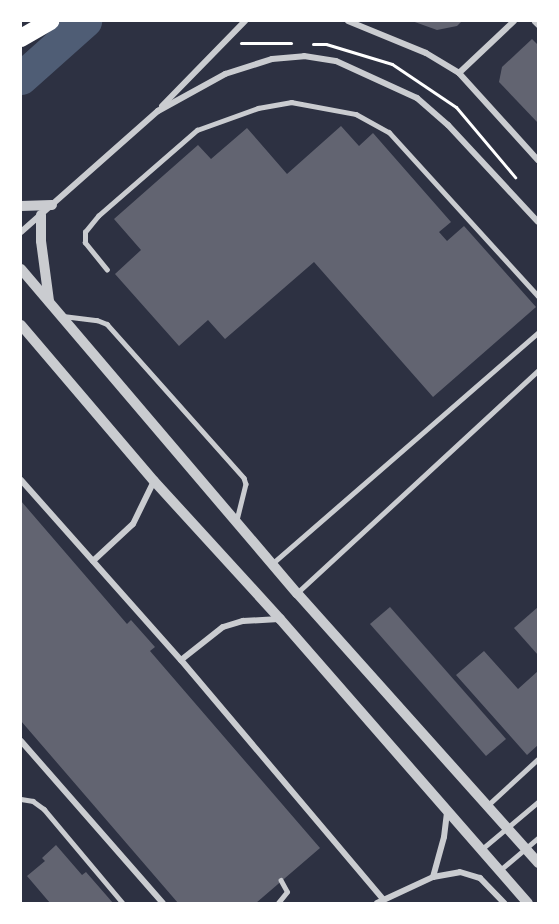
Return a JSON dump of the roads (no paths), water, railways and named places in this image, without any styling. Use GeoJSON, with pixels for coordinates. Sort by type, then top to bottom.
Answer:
{"type":"FeatureCollection","features":[{"type":"Feature","properties":{"kind":"highway"},"geometry":{"type":"LineString","coordinates":[[21,38],[51,21]]}},
{"type":"Feature","properties":{"kind":"street"},"geometry":{"type":"LineString","coordinates":[[21,232],[158,111],[245,21]]}},
{"type":"Feature","properties":{"kind":"street"},"geometry":{"type":"LineString","coordinates":[[348,21],[426,53],[459,73],[538,160]]}},
{"type":"Feature","properties":{"kind":"street"},"geometry":{"type":"LineString","coordinates":[[459,73],[514,21]]}},
{"type":"Feature","properties":{"kind":"street"},"geometry":{"type":"LineString","coordinates":[[158,111],[225,74],[272,59],[304,56],[336,61],[417,98],[448,125],[538,222]]}},
{"type":"Feature","properties":{"kind":"street"},"geometry":{"type":"LineString","coordinates":[[21,206],[52,205]]}},
{"type":"Feature","properties":{"kind":"street"},"geometry":{"type":"LineString","coordinates":[[41,215],[41,241],[49,302]]}},
{"type":"Feature","properties":{"kind":"street"},"geometry":{"type":"LineString","coordinates":[[21,269],[272,564],[538,863]]}},
{"type":"Feature","properties":{"kind":"street"},"geometry":{"type":"LineString","coordinates":[[21,325],[154,481],[280,619],[480,851],[528,903]]}},
{"type":"Feature","properties":{"kind":"street"},"geometry":{"type":"LineString","coordinates":[[21,480],[181,660],[380,901],[433,877],[460,872],[480,878],[504,903]]}},
{"type":"Feature","properties":{"kind":"street"},"geometry":{"type":"LineString","coordinates":[[93,561],[133,524],[154,481]]}},
{"type":"Feature","properties":{"kind":"street"},"geometry":{"type":"LineString","coordinates":[[181,660],[223,627],[243,621],[280,619]]}},
{"type":"Feature","properties":{"kind":"street"},"geometry":{"type":"LineString","coordinates":[[21,741],[163,903]]}},
{"type":"Feature","properties":{"kind":"street"},"geometry":{"type":"LineString","coordinates":[[433,877],[444,837],[447,813]]}},
{"type":"Feature","properties":{"kind":"lane"},"geometry":{"type":"LineString","coordinates":[[534,21],[538,25]]}},
{"type":"Feature","properties":{"kind":"lane"},"geometry":{"type":"LineString","coordinates":[[107,270],[85,243],[85,232],[98,216],[197,130],[258,108],[291,102],[356,114],[389,132],[538,296]]}},
{"type":"Feature","properties":{"kind":"lane"},"geometry":{"type":"LineString","coordinates":[[61,316],[97,320],[107,324],[244,478],[246,484],[236,522]]}},
{"type":"Feature","properties":{"kind":"lane"},"geometry":{"type":"LineString","coordinates":[[272,564],[538,333]]}},
{"type":"Feature","properties":{"kind":"lane"},"geometry":{"type":"LineString","coordinates":[[297,592],[538,371]]}},
{"type":"Feature","properties":{"kind":"lane"},"geometry":{"type":"LineString","coordinates":[[487,806],[538,759]]}},
{"type":"Feature","properties":{"kind":"lane"},"geometry":{"type":"LineString","coordinates":[[21,799],[33,801],[44,809],[123,903]]}},
{"type":"Feature","properties":{"kind":"lane"},"geometry":{"type":"LineString","coordinates":[[480,851],[538,802]]}},
{"type":"Feature","properties":{"kind":"lane"},"geometry":{"type":"LineString","coordinates":[[499,872],[538,838]]}},
{"type":"Feature","properties":{"kind":"lane"},"geometry":{"type":"LineString","coordinates":[[278,903],[287,892],[281,881]]}},
{"type":"Feature","properties":{"kind":"waterway"},"geometry":{"type":"LineString","coordinates":[[21,78],[85,21]]}}]}
